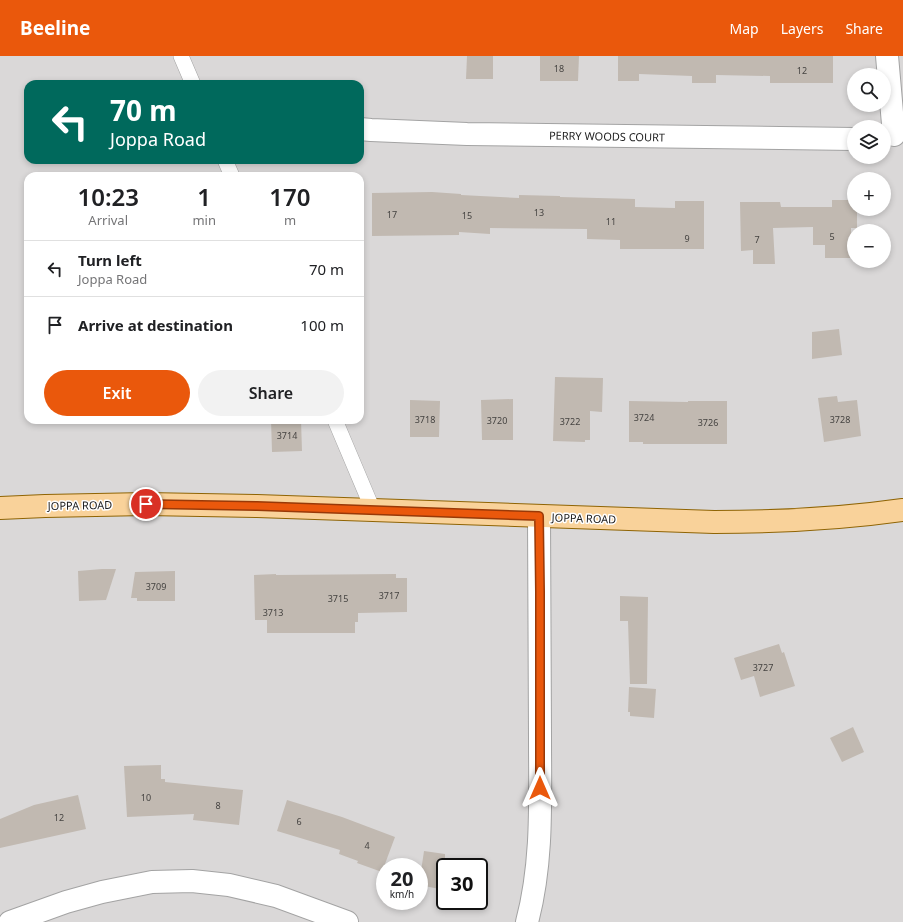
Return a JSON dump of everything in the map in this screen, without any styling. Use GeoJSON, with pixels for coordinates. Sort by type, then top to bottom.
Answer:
{"type":"FeatureCollection","features":[{"type":"Feature","properties":{"kind":"main road","name":"JOPPA ROAD"},"geometry":{"type":"LineString","coordinates":[[0,508],[59,505],[146,504],[257,506],[707,522],[820,519],[903,510]]}},
{"type":"Feature","properties":{"kind":"street"},"geometry":{"type":"LineString","coordinates":[[887,56],[894,134]]}},
{"type":"Feature","properties":{"kind":"street","name":"PERRY WOODS COURT"},"geometry":{"type":"LineString","coordinates":[[364,129],[466,134],[847,139]]}},
{"type":"Feature","properties":{"kind":"street"},"geometry":{"type":"LineString","coordinates":[[527,922],[538,864],[540,818],[539,516]]}},
{"type":"Feature","properties":{"kind":"street"},"geometry":{"type":"LineString","coordinates":[[10,922],[66,902],[102,892],[152,882],[192,881],[229,885],[276,896],[347,922]]}},
{"type":"Feature","properties":{"kind":"lane"},"geometry":{"type":"LineString","coordinates":[[181,56],[191,80]]}},
{"type":"Feature","properties":{"kind":"lane"},"geometry":{"type":"LineString","coordinates":[[337,424],[373,510]]}},
{"type":"Feature","properties":{"kind":"shaded area"},"geometry":{"type":"Polygon","coordinates":[[[0,56],[903,56],[903,922],[0,922],[0,56]]]}},
{"type":"Feature","properties":{"kind":"building"},"geometry":{"type":"Polygon","coordinates":[[[467,56],[493,56],[493,79],[466,79],[467,56]]]}},
{"type":"Feature","properties":{"kind":"building"},"geometry":{"type":"Polygon","coordinates":[[[540,56],[579,56],[578,81],[540,81],[540,56]]]}},
{"type":"Feature","properties":{"kind":"building"},"geometry":{"type":"Polygon","coordinates":[[[618,56],[833,56],[833,83],[770,83],[770,76],[716,75],[716,83],[692,83],[692,76],[639,74],[639,81],[618,81],[618,56]]]}},
{"type":"Feature","properties":{"kind":"building"},"geometry":{"type":"Polygon","coordinates":[[[432,192],[519,198],[519,195],[635,199],[635,207],[675,208],[675,201],[704,201],[704,249],[620,249],[620,240],[587,239],[587,229],[490,228],[490,234],[459,232],[459,235],[372,236],[372,193],[432,192]]]}},
{"type":"Feature","properties":{"kind":"building"},"geometry":{"type":"Polygon","coordinates":[[[832,200],[847,200],[847,216],[857,216],[857,224],[847,224],[847,258],[825,258],[825,245],[813,245],[813,227],[773,228],[775,264],[753,264],[753,250],[741,251],[740,202],[780,202],[781,207],[832,207],[832,200]]]}},
{"type":"Feature","properties":{"kind":"building"},"geometry":{"type":"Polygon","coordinates":[[[839,329],[842,355],[812,359],[812,332],[839,329]]]}},
{"type":"Feature","properties":{"kind":"building"},"geometry":{"type":"Polygon","coordinates":[[[555,377],[603,378],[602,412],[590,411],[590,440],[585,440],[585,442],[553,441],[555,377]]]}},
{"type":"Feature","properties":{"kind":"building"},"geometry":{"type":"Polygon","coordinates":[[[837,396],[838,402],[857,400],[861,436],[824,442],[818,398],[837,396]]]}},
{"type":"Feature","properties":{"kind":"building"},"geometry":{"type":"Polygon","coordinates":[[[513,399],[513,440],[482,440],[481,400],[513,399]]]}},
{"type":"Feature","properties":{"kind":"building"},"geometry":{"type":"Polygon","coordinates":[[[410,400],[440,401],[439,437],[410,437],[410,400]]]}},
{"type":"Feature","properties":{"kind":"building"},"geometry":{"type":"Polygon","coordinates":[[[629,401],[727,401],[727,444],[643,444],[643,442],[629,442],[629,401]]]}},
{"type":"Feature","properties":{"kind":"building"},"geometry":{"type":"Polygon","coordinates":[[[271,424],[301,424],[302,451],[272,452],[271,424]]]}},
{"type":"Feature","properties":{"kind":"building"},"geometry":{"type":"Polygon","coordinates":[[[116,569],[106,600],[79,601],[78,571],[116,569]]]}},
{"type":"Feature","properties":{"kind":"building"},"geometry":{"type":"Polygon","coordinates":[[[175,571],[175,601],[137,601],[137,598],[131,598],[135,572],[175,571]]]}},
{"type":"Feature","properties":{"kind":"building"},"geometry":{"type":"Polygon","coordinates":[[[396,574],[396,578],[407,578],[407,612],[358,613],[358,622],[355,622],[355,633],[267,633],[267,620],[255,620],[254,575],[396,574]]]}},
{"type":"Feature","properties":{"kind":"building"},"geometry":{"type":"Polygon","coordinates":[[[620,596],[648,597],[647,684],[630,684],[628,621],[620,621],[620,596]]]}},
{"type":"Feature","properties":{"kind":"building"},"geometry":{"type":"Polygon","coordinates":[[[779,644],[782,653],[784,652],[795,686],[760,697],[754,676],[741,680],[734,658],[779,644]]]}},
{"type":"Feature","properties":{"kind":"building"},"geometry":{"type":"Polygon","coordinates":[[[629,687],[656,689],[654,718],[630,716],[630,712],[628,712],[629,687]]]}},
{"type":"Feature","properties":{"kind":"building"},"geometry":{"type":"Polygon","coordinates":[[[853,727],[864,752],[842,762],[830,738],[853,727]]]}},
{"type":"Feature","properties":{"kind":"building"},"geometry":{"type":"Polygon","coordinates":[[[161,765],[161,779],[165,779],[165,782],[243,790],[239,825],[193,820],[194,814],[127,817],[124,766],[161,765]]]}},
{"type":"Feature","properties":{"kind":"building"},"geometry":{"type":"Polygon","coordinates":[[[78,795],[86,829],[0,848],[0,819],[34,805],[78,795]]]}},
{"type":"Feature","properties":{"kind":"building"},"geometry":{"type":"Polygon","coordinates":[[[287,800],[342,817],[395,837],[387,858],[376,858],[376,870],[339,854],[340,850],[277,831],[287,800]]]}},
{"type":"Feature","properties":{"kind":"building"},"geometry":{"type":"Polygon","coordinates":[[[424,851],[445,854],[445,858],[436,858],[436,888],[428,887],[428,858],[423,858],[424,851]]]}},
{"type":"Feature","properties":{"kind":"route"},"geometry":{"type":"LineString","coordinates":[[146,504],[257,506],[539,516],[540,788]]}}]}
